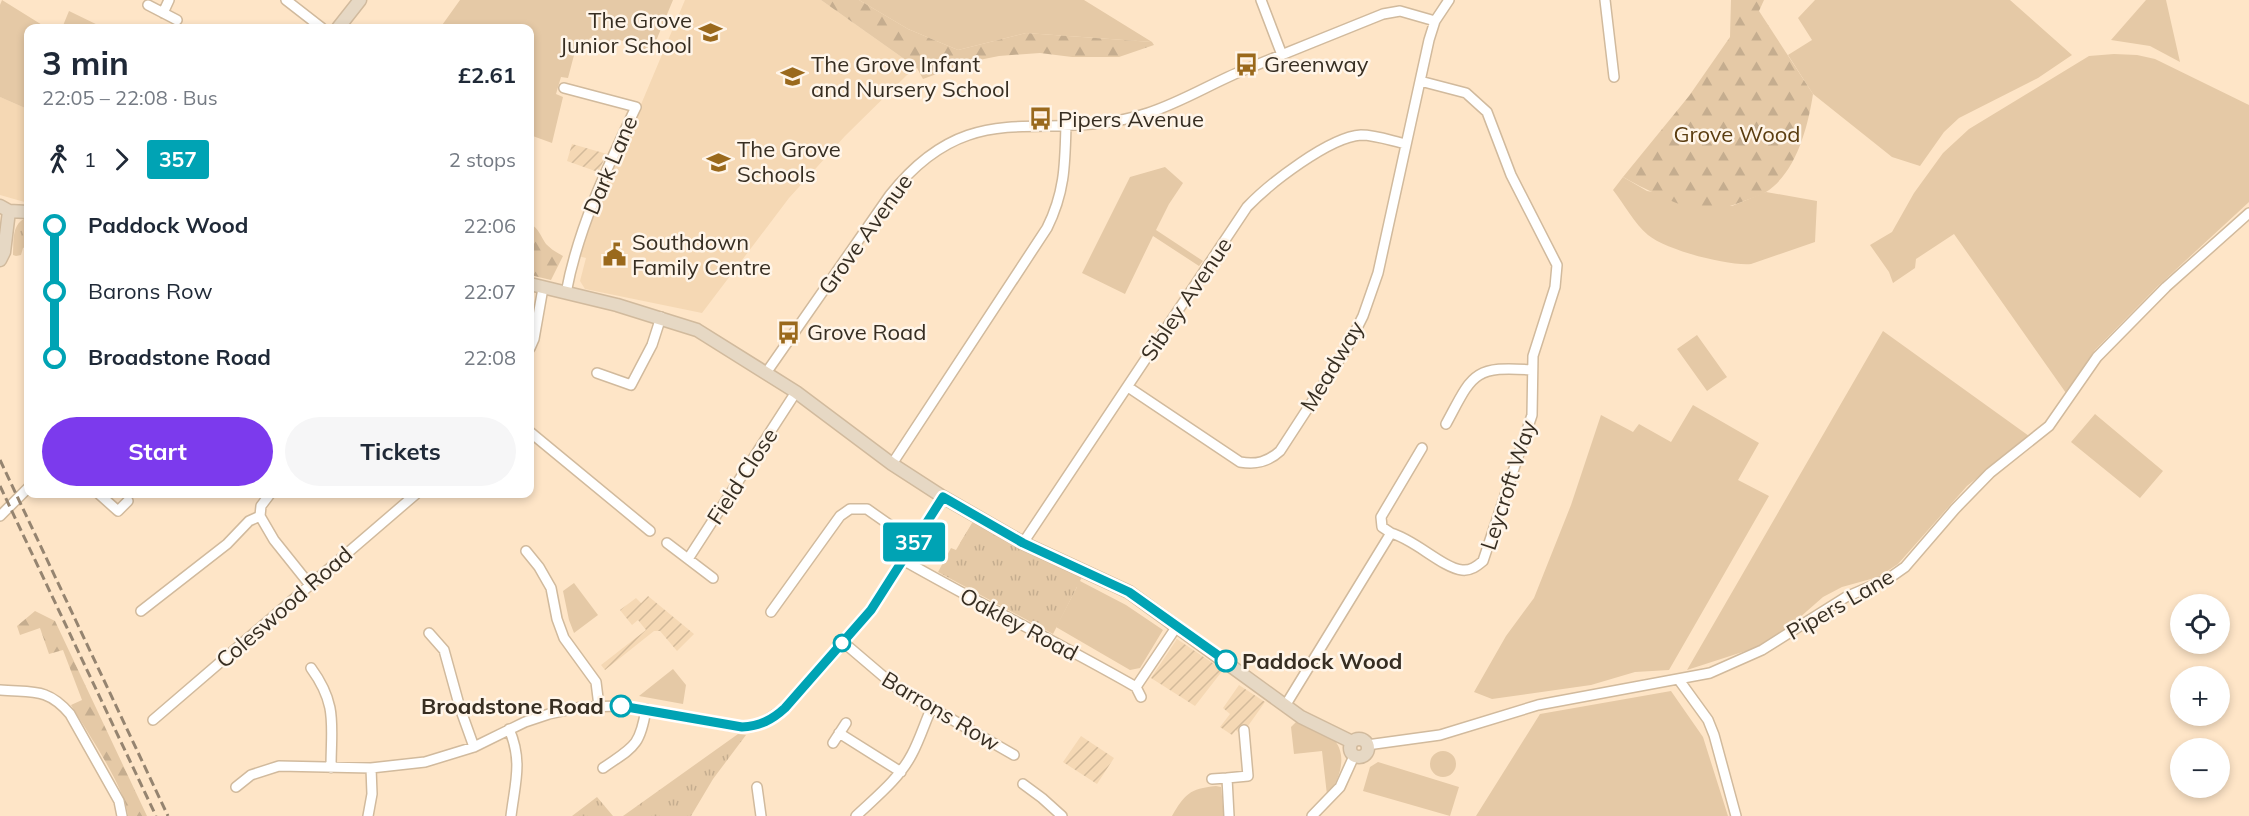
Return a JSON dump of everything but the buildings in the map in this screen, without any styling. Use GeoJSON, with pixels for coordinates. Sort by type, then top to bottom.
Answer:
{"type":"FeatureCollection","features":[{"type":"Feature","properties":{"kind":"street"},"geometry":{"type":"LineString","coordinates":[[163,13],[169,0]]}},
{"type":"Feature","properties":{"kind":"street"},"geometry":{"type":"LineString","coordinates":[[286,0],[317,24]]}},
{"type":"Feature","properties":{"kind":"street"},"geometry":{"type":"LineString","coordinates":[[341,24],[360,0]]}},
{"type":"Feature","properties":{"kind":"street"},"geometry":{"type":"LineString","coordinates":[[1262,0],[1282,55]]}},
{"type":"Feature","properties":{"kind":"street","name":"Meadway"},"geometry":{"type":"LineString","coordinates":[[1128,387],[1233,459],[1252,464],[1259,463],[1280,451],[1347,348],[1363,316],[1378,273],[1420,81],[1436,21],[1449,0]]}},
{"type":"Feature","properties":{"kind":"street"},"geometry":{"type":"LineString","coordinates":[[1605,0],[1614,77]]}},
{"type":"Feature","properties":{"kind":"street"},"geometry":{"type":"LineString","coordinates":[[148,5],[177,20]]}},
{"type":"Feature","properties":{"kind":"street","name":"Grove Avenue"},"geometry":{"type":"LineString","coordinates":[[766,372],[890,195],[912,169],[946,144],[979,131],[1021,125],[1098,123],[1148,113],[1243,70],[1392,12],[1408,12],[1436,21]]}},
{"type":"Feature","properties":{"kind":"street","name":"Leycroft Way"},"geometry":{"type":"LineString","coordinates":[[1390,533],[1404,537],[1456,568],[1470,569],[1483,561],[1532,415],[1533,356],[1555,287],[1557,265],[1511,175],[1487,112],[1466,93],[1420,81]]}},
{"type":"Feature","properties":{"kind":"street","name":"Dark Lane"},"geometry":{"type":"LineString","coordinates":[[564,88],[636,107],[576,246],[566,293]]}},
{"type":"Feature","properties":{"kind":"street"},"geometry":{"type":"LineString","coordinates":[[892,464],[1047,228],[1062,192],[1065,172],[1066,124]]}},
{"type":"Feature","properties":{"kind":"street","name":"Sibley Avenue"},"geometry":{"type":"LineString","coordinates":[[1023,543],[1247,207],[1269,184],[1339,141],[1351,137],[1368,136],[1406,144]]}},
{"type":"Feature","properties":{"kind":"street"},"geometry":{"type":"LineString","coordinates":[[0,260],[4,252],[4,209],[24,212]]}},
{"type":"Feature","properties":{"kind":"street","name":"Pipers Lane"},"geometry":{"type":"LineString","coordinates":[[1367,745],[1440,735],[1538,705],[1710,673],[1762,650],[1846,597],[1888,579],[1905,567],[1955,509],[1990,473],[2049,426],[2097,357],[2166,287],[2249,213]]}},
{"type":"Feature","properties":{"kind":"street"},"geometry":{"type":"LineString","coordinates":[[534,285],[661,317],[697,330],[796,392],[892,464],[943,497],[1023,543],[1129,592],[1301,717],[1352,742],[1360,739],[1367,745],[1368,751],[1365,755],[1359,758],[1354,756],[1349,750],[1352,742]]}},
{"type":"Feature","properties":{"kind":"street"},"geometry":{"type":"LineString","coordinates":[[534,339],[543,288]]}},
{"type":"Feature","properties":{"kind":"street"},"geometry":{"type":"LineString","coordinates":[[597,373],[631,385],[652,345],[661,317]]}},
{"type":"Feature","properties":{"kind":"street"},"geometry":{"type":"LineString","coordinates":[[1446,424],[1467,386],[1478,375],[1496,369],[1531,370]]}},
{"type":"Feature","properties":{"kind":"street","name":"Field Close"},"geometry":{"type":"LineString","coordinates":[[688,559],[796,392]]}},
{"type":"Feature","properties":{"kind":"street"},"geometry":{"type":"LineString","coordinates":[[534,435],[650,531]]}},
{"type":"Feature","properties":{"kind":"street"},"geometry":{"type":"LineString","coordinates":[[1285,706],[1390,533],[1382,527],[1381,517],[1422,448]]}},
{"type":"Feature","properties":{"kind":"street"},"geometry":{"type":"LineString","coordinates":[[0,516],[24,492]]}},
{"type":"Feature","properties":{"kind":"street"},"geometry":{"type":"LineString","coordinates":[[236,787],[251,775],[270,768],[371,768],[424,762],[474,747],[509,729],[549,714],[581,707],[646,709],[733,726],[761,724],[785,708],[871,610],[943,497]]}},
{"type":"Feature","properties":{"kind":"street"},"geometry":{"type":"LineString","coordinates":[[103,498],[118,511],[128,501]]}},
{"type":"Feature","properties":{"kind":"street"},"geometry":{"type":"LineString","coordinates":[[267,498],[261,506],[260,516],[274,540],[310,585]]}},
{"type":"Feature","properties":{"kind":"street","name":"Coleswood Road"},"geometry":{"type":"LineString","coordinates":[[153,720],[411,498]]}},
{"type":"Feature","properties":{"kind":"street"},"geometry":{"type":"LineString","coordinates":[[771,612],[840,516],[850,509],[867,509],[914,542]]}},
{"type":"Feature","properties":{"kind":"street"},"geometry":{"type":"LineString","coordinates":[[141,611],[227,544],[249,521],[260,516]]}},
{"type":"Feature","properties":{"kind":"street"},"geometry":{"type":"LineString","coordinates":[[667,543],[712,578]]}},
{"type":"Feature","properties":{"kind":"street"},"geometry":{"type":"LineString","coordinates":[[526,551],[548,582],[564,638],[596,682],[599,706]]}},
{"type":"Feature","properties":{"kind":"street","name":"Oakley Road"},"geometry":{"type":"LineString","coordinates":[[903,560],[970,598],[1069,648],[1136,687],[1142,697]]}},
{"type":"Feature","properties":{"kind":"street"},"geometry":{"type":"LineString","coordinates":[[1136,687],[1177,626]]}},
{"type":"Feature","properties":{"kind":"street"},"geometry":{"type":"LineString","coordinates":[[429,633],[444,650],[460,708],[474,747]]}},
{"type":"Feature","properties":{"kind":"street","name":"Barrons Row"},"geometry":{"type":"LineString","coordinates":[[843,642],[897,688],[1014,754]]}},
{"type":"Feature","properties":{"kind":"street"},"geometry":{"type":"LineString","coordinates":[[311,668],[323,685],[331,707],[331,768]]}},
{"type":"Feature","properties":{"kind":"street"},"geometry":{"type":"LineString","coordinates":[[1679,680],[1711,727],[1736,816]]}},
{"type":"Feature","properties":{"kind":"street"},"geometry":{"type":"LineString","coordinates":[[0,692],[37,691],[55,699],[63,706],[70,714],[119,801],[122,816]]}},
{"type":"Feature","properties":{"kind":"street"},"geometry":{"type":"LineString","coordinates":[[856,816],[901,772],[912,754],[932,707]]}},
{"type":"Feature","properties":{"kind":"street"},"geometry":{"type":"LineString","coordinates":[[603,768],[632,748],[642,732],[646,709]]}},
{"type":"Feature","properties":{"kind":"street"},"geometry":{"type":"LineString","coordinates":[[832,743],[846,723]]}},
{"type":"Feature","properties":{"kind":"street"},"geometry":{"type":"LineString","coordinates":[[509,729],[517,747],[518,759],[511,816]]}},
{"type":"Feature","properties":{"kind":"street"},"geometry":{"type":"LineString","coordinates":[[1212,779],[1248,776],[1244,730]]}},
{"type":"Feature","properties":{"kind":"street"},"geometry":{"type":"LineString","coordinates":[[839,733],[901,772]]}},
{"type":"Feature","properties":{"kind":"street"},"geometry":{"type":"LineString","coordinates":[[1312,816],[1340,787],[1354,756]]}},
{"type":"Feature","properties":{"kind":"street"},"geometry":{"type":"LineString","coordinates":[[368,816],[372,794],[371,768]]}},
{"type":"Feature","properties":{"kind":"street"},"geometry":{"type":"LineString","coordinates":[[1227,778],[1229,816]]}},
{"type":"Feature","properties":{"kind":"street"},"geometry":{"type":"LineString","coordinates":[[1023,784],[1062,816]]}},
{"type":"Feature","properties":{"kind":"street"},"geometry":{"type":"LineString","coordinates":[[757,787],[761,816]]}},
{"type":"Feature","properties":{"kind":"shaded area","name":"The Grove Schools"},"geometry":{"type":"Polygon","coordinates":[[[685,0],[821,0],[917,68],[845,136],[789,198],[702,313],[585,289],[580,281],[586,258],[578,256],[592,213],[685,0]]]}},
{"type":"Feature","properties":{"kind":"shaded area"},"geometry":{"type":"Polygon","coordinates":[[[0,97],[24,108],[24,202],[0,195],[0,97]]]}},
{"type":"Feature","properties":{"kind":"shaded area"},"geometry":{"type":"Polygon","coordinates":[[[572,144],[607,154],[598,172],[567,161],[572,144]]]}},
{"type":"Feature","properties":{"kind":"shaded area"},"geometry":{"type":"Polygon","coordinates":[[[648,596],[694,634],[677,651],[660,631],[654,631],[605,670],[601,665],[646,630],[638,620],[632,625],[620,610],[636,598],[641,603],[648,596]]]}},
{"type":"Feature","properties":{"kind":"shaded area"},"geometry":{"type":"Polygon","coordinates":[[[1177,639],[1223,670],[1195,706],[1151,678],[1177,639]]]}},
{"type":"Feature","properties":{"kind":"shaded area"},"geometry":{"type":"Polygon","coordinates":[[[1239,685],[1265,702],[1248,726],[1238,732],[1236,730],[1232,735],[1220,727],[1230,714],[1223,708],[1239,685]]]}},
{"type":"Feature","properties":{"kind":"shaded area"},"geometry":{"type":"Polygon","coordinates":[[[1081,736],[1114,758],[1097,784],[1063,762],[1081,736]]]}},
{"type":"Feature","properties":{"kind":"green space"},"geometry":{"type":"Polygon","coordinates":[[[2,0],[41,24],[24,24],[24,108],[0,97],[0,5],[2,0]]]}},
{"type":"Feature","properties":{"kind":"green space"},"geometry":{"type":"Polygon","coordinates":[[[460,0],[673,0],[651,53],[633,48],[634,43],[619,40],[617,44],[590,38],[588,42],[578,40],[568,78],[561,77],[556,94],[563,97],[552,143],[534,136],[534,24],[443,24],[460,0]]]}},
{"type":"Feature","properties":{"kind":"green space"},"geometry":{"type":"Polygon","coordinates":[[[821,0],[859,0],[908,29],[958,50],[1026,33],[1152,42],[1154,45],[1119,57],[1072,57],[1040,53],[999,56],[969,62],[923,79],[917,68],[821,0]]]}},
{"type":"Feature","properties":{"kind":"green space"},"geometry":{"type":"Polygon","coordinates":[[[859,0],[1084,0],[1152,42],[1026,33],[958,50],[908,29],[859,0]]]}},
{"type":"Feature","properties":{"kind":"green space","name":"Grove Wood"},"geometry":{"type":"Polygon","coordinates":[[[1731,0],[1764,0],[1759,11],[1813,94],[1808,121],[1799,148],[1793,161],[1776,184],[1764,193],[1735,205],[1714,209],[1696,209],[1663,197],[1623,177],[1689,96],[1730,37],[1731,0]]]}},
{"type":"Feature","properties":{"kind":"green space"},"geometry":{"type":"Polygon","coordinates":[[[1815,0],[2010,0],[2072,55],[2038,78],[1959,118],[1944,132],[1920,166],[1892,157],[1813,94],[1788,55],[1812,40],[1798,18],[1815,0]]]}},
{"type":"Feature","properties":{"kind":"green space"},"geometry":{"type":"Polygon","coordinates":[[[2146,0],[2166,0],[2180,62],[2150,46],[2111,40],[2146,0]]]}},
{"type":"Feature","properties":{"kind":"green space"},"geometry":{"type":"Polygon","coordinates":[[[69,11],[96,24],[64,24],[69,11]]]}},
{"type":"Feature","properties":{"kind":"green space"},"geometry":{"type":"Polygon","coordinates":[[[2114,54],[2155,59],[2249,105],[2249,202],[2157,287],[2095,350],[2066,393],[1954,234],[1916,259],[1915,268],[1893,283],[1889,272],[1870,245],[1892,232],[1914,193],[1943,153],[1969,129],[2089,56],[2114,54]]]}},
{"type":"Feature","properties":{"kind":"green space"},"geometry":{"type":"Polygon","coordinates":[[[1165,167],[1183,183],[1156,230],[1203,261],[1199,266],[1153,236],[1125,294],[1082,273],[1130,177],[1165,167]]]}},
{"type":"Feature","properties":{"kind":"green space"},"geometry":{"type":"Polygon","coordinates":[[[1623,177],[1647,191],[1732,206],[1766,192],[1817,201],[1815,242],[1751,264],[1727,262],[1682,251],[1657,241],[1638,225],[1613,190],[1623,177]]]}},
{"type":"Feature","properties":{"kind":"green space"},"geometry":{"type":"Polygon","coordinates":[[[23,220],[24,248],[21,255],[16,256],[13,255],[14,238],[16,228],[23,220]]]}},
{"type":"Feature","properties":{"kind":"green space"},"geometry":{"type":"Polygon","coordinates":[[[534,227],[546,244],[563,256],[551,280],[534,276],[534,227]]]}},
{"type":"Feature","properties":{"kind":"green space"},"geometry":{"type":"Polygon","coordinates":[[[1883,331],[2029,436],[1967,486],[1898,564],[1878,577],[1842,587],[1823,597],[1782,633],[1761,646],[1687,670],[1883,331]]]}},
{"type":"Feature","properties":{"kind":"green space"},"geometry":{"type":"Polygon","coordinates":[[[1697,335],[1727,377],[1707,391],[1677,349],[1697,335]]]}},
{"type":"Feature","properties":{"kind":"green space"},"geometry":{"type":"Polygon","coordinates":[[[1693,405],[1759,443],[1738,480],[1769,496],[1669,670],[1635,672],[1591,685],[1492,699],[1474,692],[1506,636],[1534,598],[1571,505],[1601,415],[1633,432],[1639,424],[1671,442],[1693,405]]]}},
{"type":"Feature","properties":{"kind":"green space"},"geometry":{"type":"Polygon","coordinates":[[[2095,414],[2163,471],[2140,498],[2071,442],[2095,414]]]}},
{"type":"Feature","properties":{"kind":"green space"},"geometry":{"type":"Polygon","coordinates":[[[974,521],[1082,577],[1080,581],[1126,605],[1163,630],[1140,668],[1130,670],[1056,627],[1077,587],[960,543],[974,521]]]}},
{"type":"Feature","properties":{"kind":"green space"},"geometry":{"type":"Polygon","coordinates":[[[972,523],[1080,581],[1053,634],[938,572],[951,548],[956,550],[972,523]]]}},
{"type":"Feature","properties":{"kind":"green space"},"geometry":{"type":"Polygon","coordinates":[[[574,583],[598,615],[574,633],[563,591],[574,583]]]}},
{"type":"Feature","properties":{"kind":"green space"},"geometry":{"type":"Polygon","coordinates":[[[35,611],[55,621],[147,816],[128,816],[126,805],[113,776],[71,705],[82,700],[63,650],[49,654],[40,628],[20,635],[17,626],[35,611]]]}},
{"type":"Feature","properties":{"kind":"green space"},"geometry":{"type":"Polygon","coordinates":[[[673,669],[686,685],[683,704],[639,696],[673,669]]]}},
{"type":"Feature","properties":{"kind":"green space"},"geometry":{"type":"Polygon","coordinates":[[[1671,691],[1703,737],[1728,816],[1476,816],[1540,714],[1671,691]]]}},
{"type":"Feature","properties":{"kind":"green space"},"geometry":{"type":"Polygon","coordinates":[[[1297,721],[1332,738],[1340,751],[1339,775],[1327,795],[1322,751],[1294,754],[1291,727],[1297,721]]]}},
{"type":"Feature","properties":{"kind":"green space"},"geometry":{"type":"Polygon","coordinates":[[[738,734],[746,735],[713,779],[691,816],[623,816],[738,734]]]}},
{"type":"Feature","properties":{"kind":"green space"},"geometry":{"type":"Polygon","coordinates":[[[1443,751],[1452,755],[1456,764],[1452,773],[1443,777],[1434,773],[1430,764],[1434,755],[1443,751]]]}},
{"type":"Feature","properties":{"kind":"green space"},"geometry":{"type":"Polygon","coordinates":[[[1378,762],[1459,787],[1450,816],[1363,791],[1370,767],[1378,762]]]}},
{"type":"Feature","properties":{"kind":"green space"},"geometry":{"type":"Polygon","coordinates":[[[1216,786],[1221,787],[1224,816],[1172,816],[1189,794],[1216,786]]]}},
{"type":"Feature","properties":{"kind":"green space"},"geometry":{"type":"Polygon","coordinates":[[[597,797],[613,816],[572,816],[597,797]]]}},
{"type":"Feature","properties":{"kind":"railway"},"geometry":{"type":"LineString","coordinates":[[0,460],[168,816]]}},
{"type":"Feature","properties":{"kind":"railway"},"geometry":{"type":"LineString","coordinates":[[0,486],[156,816]]}},
{"type":"Feature","properties":{"kind":"bus line","name":"357"},"geometry":{"type":"LineString","coordinates":[[621,706],[742,727],[768,721],[785,708],[871,610],[943,497],[1023,543],[1129,592],[1226,661]]}},
{"type":"Feature","properties":{"kind":"place","name":"The Grove Junior School"},"geometry":{"type":"Point","coordinates":[710,33]}},
{"type":"Feature","properties":{"kind":"place","name":"Greenway"},"geometry":{"type":"Point","coordinates":[1246,64]}},
{"type":"Feature","properties":{"kind":"place","name":"The Grove Infant and Nursery School"},"geometry":{"type":"Point","coordinates":[793,77]}},
{"type":"Feature","properties":{"kind":"place","name":"Pipers Avenue"},"geometry":{"type":"Point","coordinates":[1040,119]}},
{"type":"Feature","properties":{"kind":"place","name":"The Grove Schools"},"geometry":{"type":"Point","coordinates":[719,162]}},
{"type":"Feature","properties":{"kind":"place","name":"Southdown Family Centre"},"geometry":{"type":"Point","coordinates":[614,255]}},
{"type":"Feature","properties":{"kind":"place","name":"Grove Road"},"geometry":{"type":"Point","coordinates":[789,332]}},
{"type":"Feature","properties":{"kind":"place","name":"Paddock Wood"},"geometry":{"type":"Point","coordinates":[1226,661]}},
{"type":"Feature","properties":{"kind":"place","name":"Broadstone Road"},"geometry":{"type":"Point","coordinates":[621,706]}}]}
